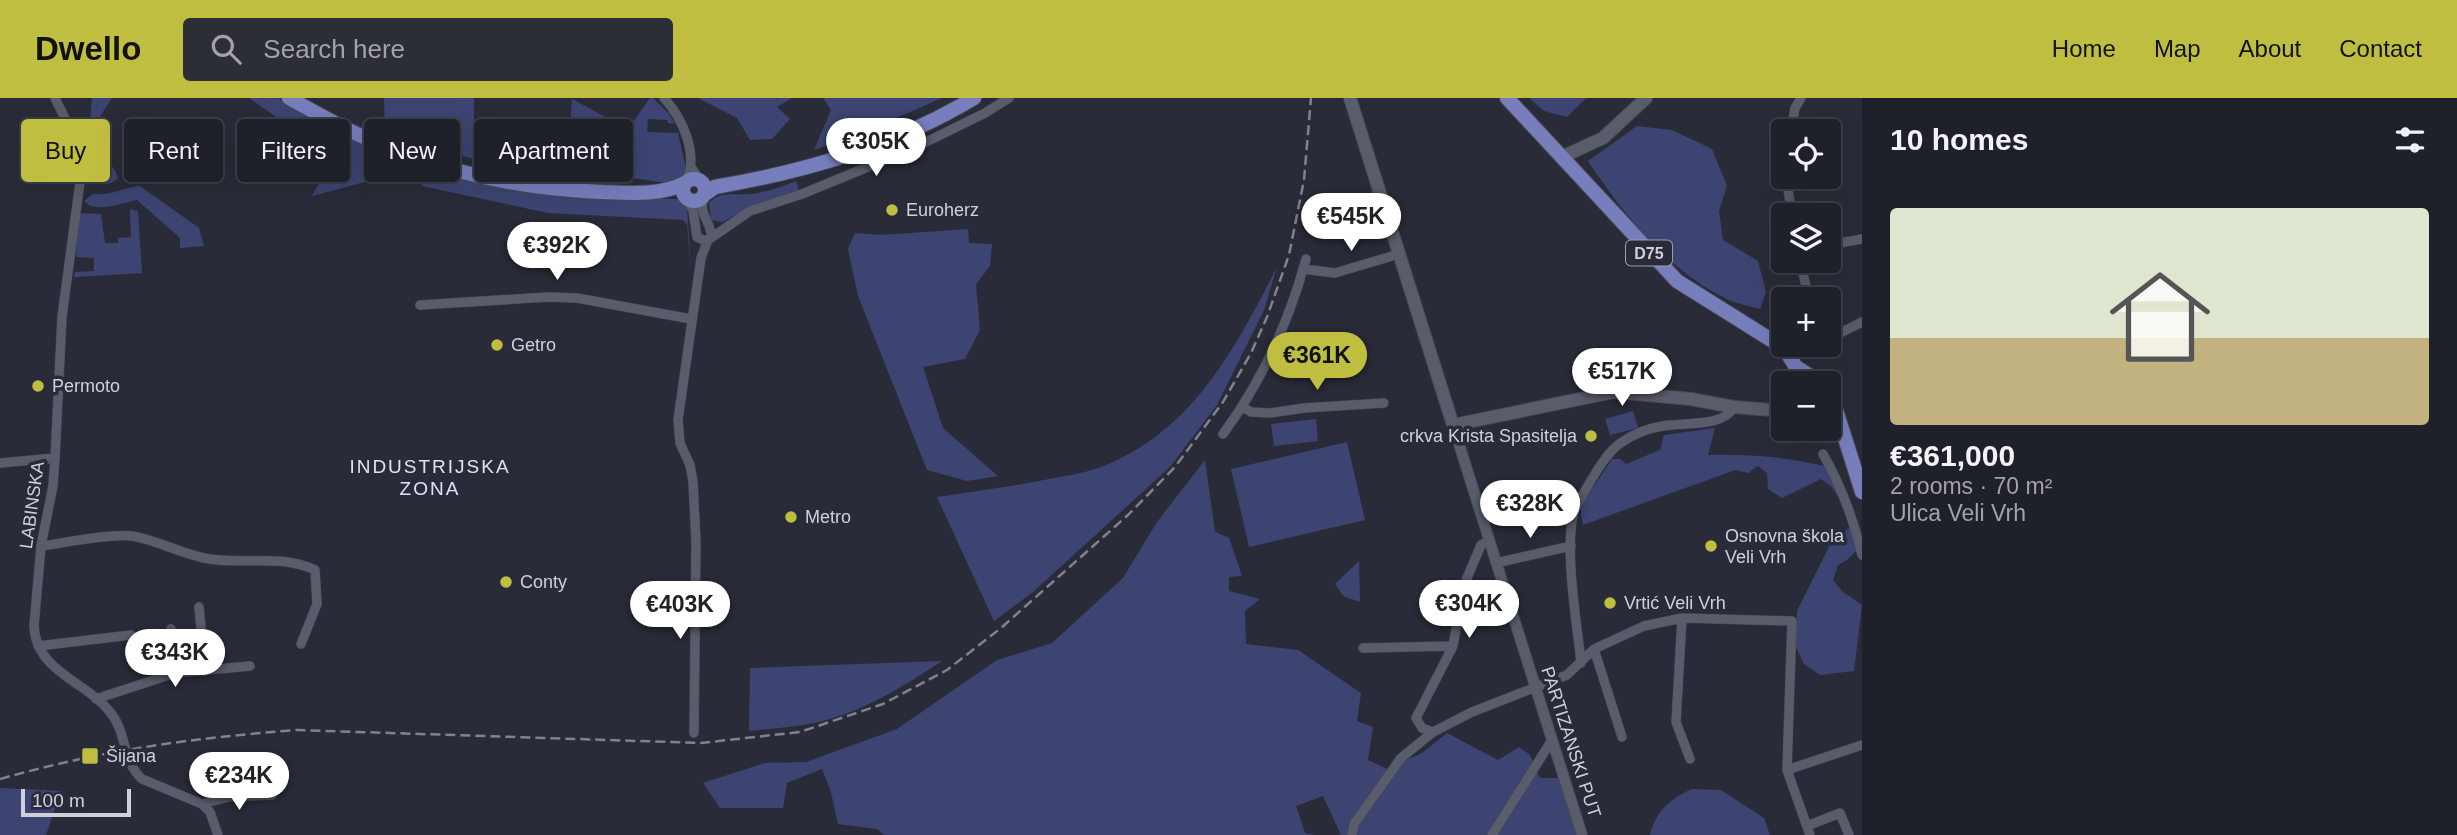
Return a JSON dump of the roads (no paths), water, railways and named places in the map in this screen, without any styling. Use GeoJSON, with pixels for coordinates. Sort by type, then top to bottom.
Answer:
{"type":"FeatureCollection","features":[{"type":"Feature","properties":{"kind":"main road"},"geometry":{"type":"LineString","coordinates":[[289,98],[391,150],[435,165],[524,186],[584,191],[652,192],[783,174],[852,155],[945,116],[974,98]]}},
{"type":"Feature","properties":{"kind":"main road","name":"PARTIZANSKI PUT"},"geometry":{"type":"LineString","coordinates":[[1350,98],[1453,425]]}},
{"type":"Feature","properties":{"kind":"main road","name":"D75"},"geometry":{"type":"LineString","coordinates":[[1507,98],[1677,281],[1784,348],[1802,371]]}},
{"type":"Feature","properties":{"kind":"main road"},"geometry":{"type":"LineString","coordinates":[[1562,157],[1603,138],[1646,98]]}},
{"type":"Feature","properties":{"kind":"main road"},"geometry":{"type":"LineString","coordinates":[[1453,425],[1614,392],[1691,398],[1734,407],[1771,410]]}},
{"type":"Feature","properties":{"kind":"main road","name":"D75"},"geometry":{"type":"LineString","coordinates":[[1841,438],[1862,492]]}},
{"type":"Feature","properties":{"kind":"street","name":"LABINSKA"},"geometry":{"type":"LineString","coordinates":[[38,646],[34,626],[41,546],[53,486],[62,317],[80,183],[75,139],[55,98]]}},
{"type":"Feature","properties":{"kind":"street"},"geometry":{"type":"LineString","coordinates":[[664,98],[683,128],[703,216],[710,235],[701,258],[678,419],[680,443],[692,474],[696,549],[694,733]]}},
{"type":"Feature","properties":{"kind":"street"},"geometry":{"type":"LineString","coordinates":[[697,237],[702,241],[757,208],[802,194],[951,131],[1009,98]]}},
{"type":"Feature","properties":{"kind":"street"},"geometry":{"type":"LineString","coordinates":[[1793,119],[1801,98]]}},
{"type":"Feature","properties":{"kind":"street"},"geometry":{"type":"LineString","coordinates":[[696,187],[693,210],[701,258]]}},
{"type":"Feature","properties":{"kind":"street"},"geometry":{"type":"LineString","coordinates":[[1841,243],[1862,239]]}},
{"type":"Feature","properties":{"kind":"street"},"geometry":{"type":"LineString","coordinates":[[1223,434],[1243,407],[1276,345],[1305,264],[1335,273],[1399,254]]}},
{"type":"Feature","properties":{"kind":"street"},"geometry":{"type":"LineString","coordinates":[[420,304],[548,296],[577,298],[691,318]]}},
{"type":"Feature","properties":{"kind":"street"},"geometry":{"type":"LineString","coordinates":[[1841,334],[1862,322]]}},
{"type":"Feature","properties":{"kind":"street"},"geometry":{"type":"LineString","coordinates":[[1243,407],[1251,412],[1270,413],[1384,403]]}},
{"type":"Feature","properties":{"kind":"street"},"geometry":{"type":"LineString","coordinates":[[1581,663],[1570,546],[1575,508],[1617,446],[1653,428],[1722,419],[1731,413],[1734,407]]}},
{"type":"Feature","properties":{"kind":"street","name":"PARTIZANSKI PUT"},"geometry":{"type":"LineString","coordinates":[[1453,425],[1582,835]]}},
{"type":"Feature","properties":{"kind":"street"},"geometry":{"type":"LineString","coordinates":[[1823,454],[1842,487],[1862,555]]}},
{"type":"Feature","properties":{"kind":"street"},"geometry":{"type":"LineString","coordinates":[[0,463],[55,458]]}},
{"type":"Feature","properties":{"kind":"street"},"geometry":{"type":"LineString","coordinates":[[41,546],[129,535],[203,558],[277,560],[307,566],[315,570],[317,604],[301,644]]}},
{"type":"Feature","properties":{"kind":"street"},"geometry":{"type":"LineString","coordinates":[[1433,732],[1422,728],[1416,718],[1452,646],[1464,585],[1481,545],[1489,541]]}},
{"type":"Feature","properties":{"kind":"street"},"geometry":{"type":"LineString","coordinates":[[1496,563],[1570,546]]}},
{"type":"Feature","properties":{"kind":"street"},"geometry":{"type":"LineString","coordinates":[[199,607],[205,671]]}},
{"type":"Feature","properties":{"kind":"street"},"geometry":{"type":"LineString","coordinates":[[1682,618],[1676,722],[1690,759]]}},
{"type":"Feature","properties":{"kind":"street"},"geometry":{"type":"LineString","coordinates":[[1352,835],[1354,824],[1401,758],[1433,732],[1472,712],[1567,675],[1594,649],[1644,625],[1682,618],[1792,621],[1787,770],[1808,830],[1840,813],[1849,835]]}},
{"type":"Feature","properties":{"kind":"street"},"geometry":{"type":"LineString","coordinates":[[171,629],[175,673]]}},
{"type":"Feature","properties":{"kind":"street"},"geometry":{"type":"LineString","coordinates":[[138,642],[131,635],[38,646],[51,665],[96,699],[116,719],[135,772],[142,779],[202,804],[210,812],[218,835]]}},
{"type":"Feature","properties":{"kind":"street"},"geometry":{"type":"LineString","coordinates":[[1363,648],[1452,646]]}},
{"type":"Feature","properties":{"kind":"street"},"geometry":{"type":"LineString","coordinates":[[1594,649],[1622,737]]}},
{"type":"Feature","properties":{"kind":"street"},"geometry":{"type":"LineString","coordinates":[[96,699],[175,673],[250,666]]}},
{"type":"Feature","properties":{"kind":"street"},"geometry":{"type":"LineString","coordinates":[[1492,835],[1552,740]]}},
{"type":"Feature","properties":{"kind":"street"},"geometry":{"type":"LineString","coordinates":[[1787,770],[1862,745]]}},
{"type":"Feature","properties":{"kind":"street"},"geometry":{"type":"LineString","coordinates":[[202,804],[229,797],[272,795]]}},
{"type":"Feature","properties":{"kind":"railway"},"geometry":{"type":"LineString","coordinates":[[0,779],[111,753],[258,733],[297,730],[701,743],[800,732],[883,704],[947,670],[1001,628],[1128,515],[1175,467],[1223,402],[1251,353],[1289,255],[1304,180],[1311,98]]}},
{"type":"Feature","properties":{"kind":"place","name":"Euroherz"},"geometry":{"type":"Point","coordinates":[892,210]}},
{"type":"Feature","properties":{"kind":"place","name":"Getro"},"geometry":{"type":"Point","coordinates":[497,345]}},
{"type":"Feature","properties":{"kind":"place","name":"Permoto"},"geometry":{"type":"Point","coordinates":[38,386]}},
{"type":"Feature","properties":{"kind":"place","name":"crkva Krista Spasitelja"},"geometry":{"type":"Point","coordinates":[1591,436]}},
{"type":"Feature","properties":{"kind":"place","name":"Metro"},"geometry":{"type":"Point","coordinates":[791,517]}},
{"type":"Feature","properties":{"kind":"place","name":"Osnovna škola Veli Vrh"},"geometry":{"type":"Point","coordinates":[1711,546]}},
{"type":"Feature","properties":{"kind":"place","name":"Conty"},"geometry":{"type":"Point","coordinates":[506,582]}},
{"type":"Feature","properties":{"kind":"place","name":"Vrtić Veli Vrh"},"geometry":{"type":"Point","coordinates":[1610,603]}},
{"type":"Feature","properties":{"kind":"place","name":"Šijana"},"geometry":{"type":"Point","coordinates":[90,756]}},
{"type":"Feature","properties":{"kind":"district","name":"INDUSTRIJSKA ZONA"},"geometry":{"type":"Point","coordinates":[430,477]}}]}
